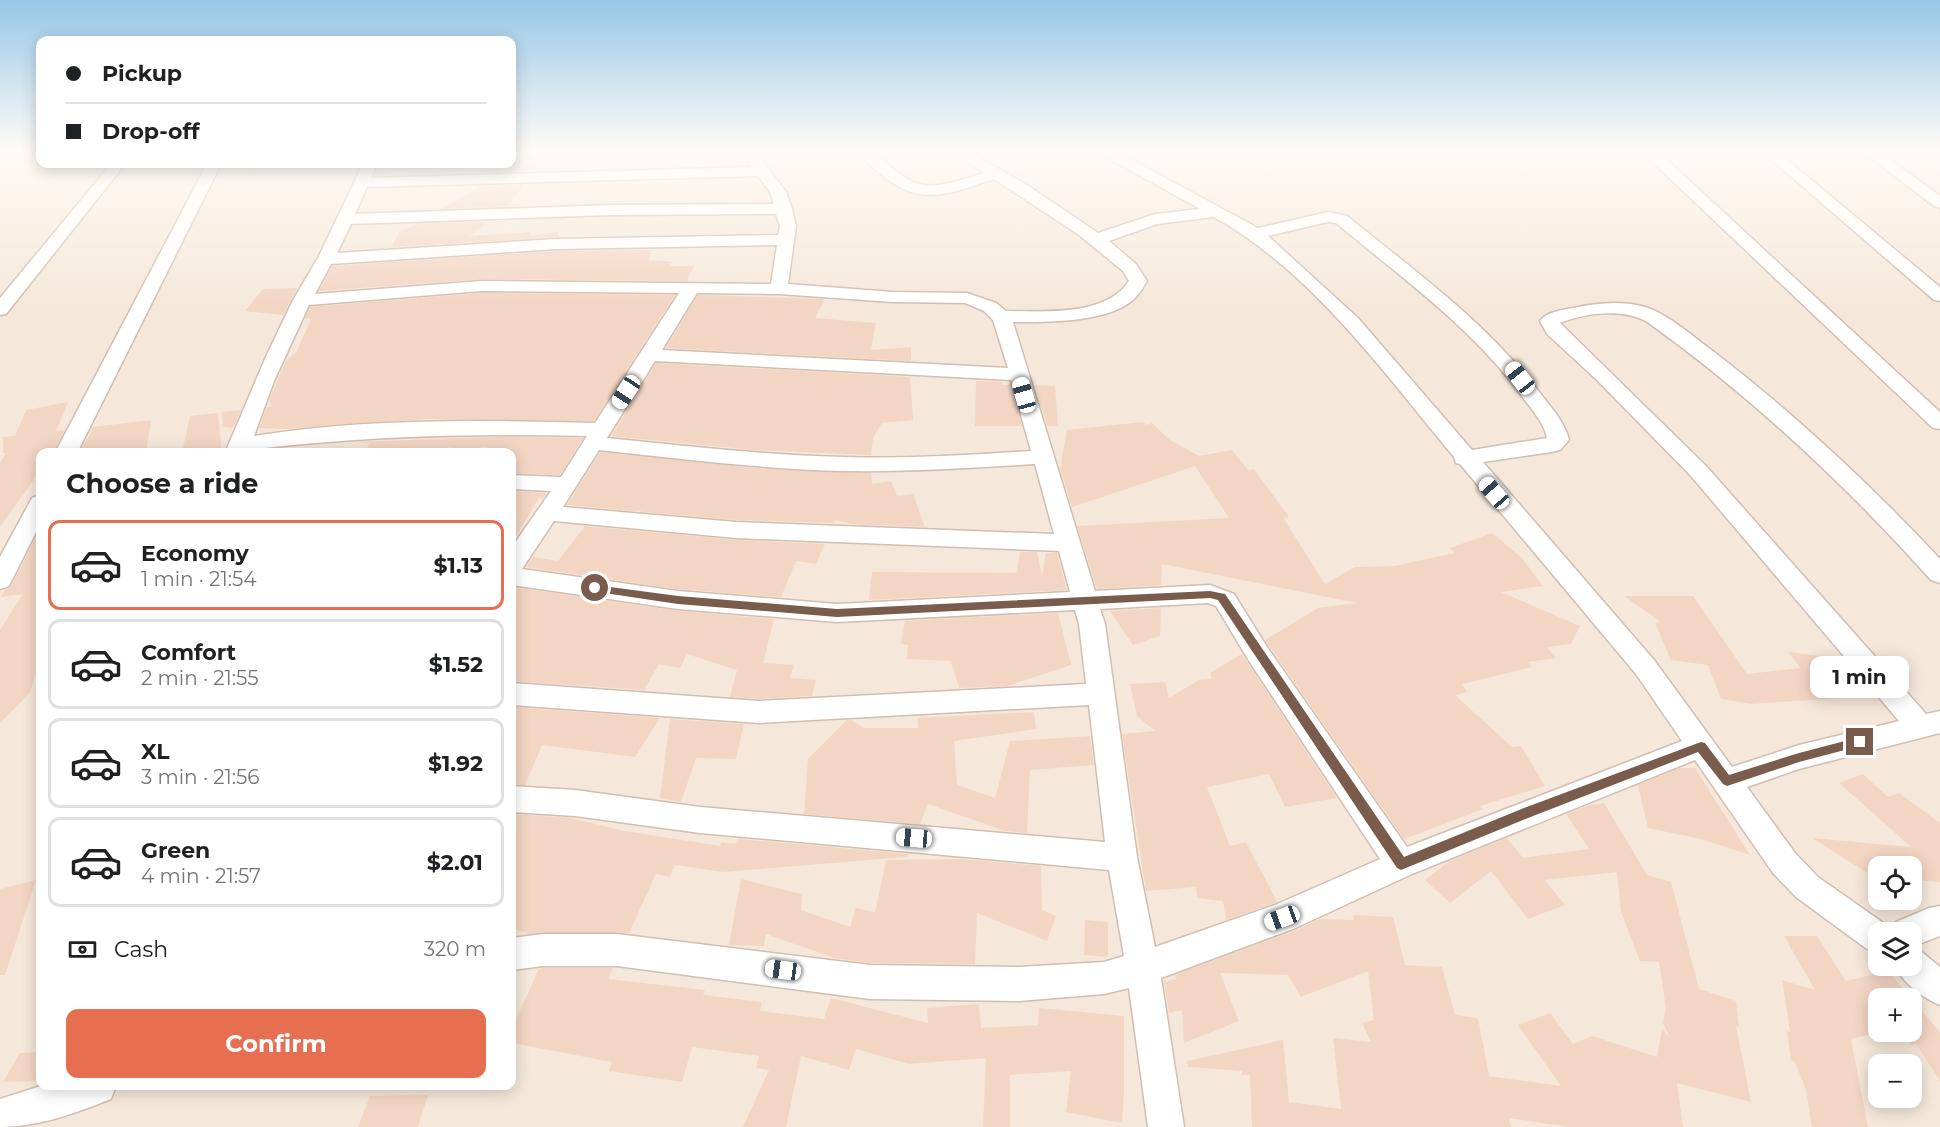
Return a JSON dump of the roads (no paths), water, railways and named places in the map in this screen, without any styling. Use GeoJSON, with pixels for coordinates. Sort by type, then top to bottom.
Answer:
{"type":"FeatureCollection","features":[{"type":"Feature","properties":{"kind":"street"},"geometry":{"type":"LineString","coordinates":[[0,310],[88,201]]}},
{"type":"Feature","properties":{"kind":"street"},"geometry":{"type":"LineString","coordinates":[[69,448],[195,201]]}},
{"type":"Feature","properties":{"kind":"street"},"geometry":{"type":"LineString","coordinates":[[239,448],[265,377],[302,300],[326,259],[353,201]]}},
{"type":"Feature","properties":{"kind":"street"},"geometry":{"type":"LineString","coordinates":[[779,288],[788,226],[781,201]]}},
{"type":"Feature","properties":{"kind":"street"},"geometry":{"type":"LineString","coordinates":[[1001,316],[1065,315],[1090,311],[1119,301],[1131,293],[1136,286],[1137,276],[1129,266],[1037,201]]}},
{"type":"Feature","properties":{"kind":"street"},"geometry":{"type":"LineString","coordinates":[[1197,201],[1270,245],[1351,322],[1464,458],[1645,667],[1784,863],[1807,887],[1868,931]]}},
{"type":"Feature","properties":{"kind":"street"},"geometry":{"type":"LineString","coordinates":[[1702,201],[1940,423]]}},
{"type":"Feature","properties":{"kind":"street"},"geometry":{"type":"LineString","coordinates":[[1827,201],[1940,296]]}},
{"type":"Feature","properties":{"kind":"street"},"geometry":{"type":"LineString","coordinates":[[345,219],[612,210],[784,209]]}},
{"type":"Feature","properties":{"kind":"street"},"geometry":{"type":"LineString","coordinates":[[1095,240],[1155,219],[1218,212]]}},
{"type":"Feature","properties":{"kind":"street"},"geometry":{"type":"LineString","coordinates":[[1255,234],[1328,217],[1339,217],[1471,327],[1506,361],[1544,412],[1558,440],[1552,445],[1464,458]]}},
{"type":"Feature","properties":{"kind":"street"},"geometry":{"type":"LineString","coordinates":[[326,259],[449,248],[598,242],[787,240]]}},
{"type":"Feature","properties":{"kind":"street"},"geometry":{"type":"LineString","coordinates":[[302,300],[481,286],[779,288],[893,297],[967,298],[990,307],[1001,316],[1010,338],[1018,374],[1092,624],[1122,857],[1143,968],[1167,1127]]}},
{"type":"Feature","properties":{"kind":"street"},"geometry":{"type":"LineString","coordinates":[[516,559],[567,484],[692,287]]}},
{"type":"Feature","properties":{"kind":"street"},"geometry":{"type":"LineString","coordinates":[[1727,781],[1799,757],[1930,724],[1694,469],[1600,371],[1554,330],[1549,321],[1567,315],[1616,308],[1641,311],[1653,317],[1767,405],[1830,459],[1886,513],[1940,574]]}},
{"type":"Feature","properties":{"kind":"street"},"geometry":{"type":"LineString","coordinates":[[650,355],[1018,374]]}},
{"type":"Feature","properties":{"kind":"street"},"geometry":{"type":"LineString","coordinates":[[244,448],[256,442],[368,430],[495,426],[597,436],[746,458],[842,464],[961,462],[1043,457]]}},
{"type":"Feature","properties":{"kind":"street"},"geometry":{"type":"LineString","coordinates":[[516,482],[567,484]]}},
{"type":"Feature","properties":{"kind":"street"},"geometry":{"type":"LineString","coordinates":[[0,580],[36,511]]}},
{"type":"Feature","properties":{"kind":"street"},"geometry":{"type":"LineString","coordinates":[[547,513],[736,530],[1068,543]]}},
{"type":"Feature","properties":{"kind":"street"},"geometry":{"type":"LineString","coordinates":[[516,577],[678,600],[837,613],[1210,594],[1226,600],[1258,654],[1401,864]]}},
{"type":"Feature","properties":{"kind":"street"},"geometry":{"type":"LineString","coordinates":[[516,693],[759,712],[798,712],[1101,694]]}},
{"type":"Feature","properties":{"kind":"street"},"geometry":{"type":"LineString","coordinates":[[516,953],[543,950],[617,950],[870,982],[944,985],[1019,984],[1104,978],[1143,968],[1282,918],[1401,864],[1701,746]]}},
{"type":"Feature","properties":{"kind":"street"},"geometry":{"type":"LineString","coordinates":[[516,799],[575,804],[700,820],[1122,857]]}},
{"type":"Feature","properties":{"kind":"street"},"geometry":{"type":"LineString","coordinates":[[1922,926],[1940,921]]}},
{"type":"Feature","properties":{"kind":"street"},"geometry":{"type":"LineString","coordinates":[[1922,973],[1940,988]]}},
{"type":"Feature","properties":{"kind":"street"},"geometry":{"type":"LineString","coordinates":[[0,1117],[85,1090]]}}]}
